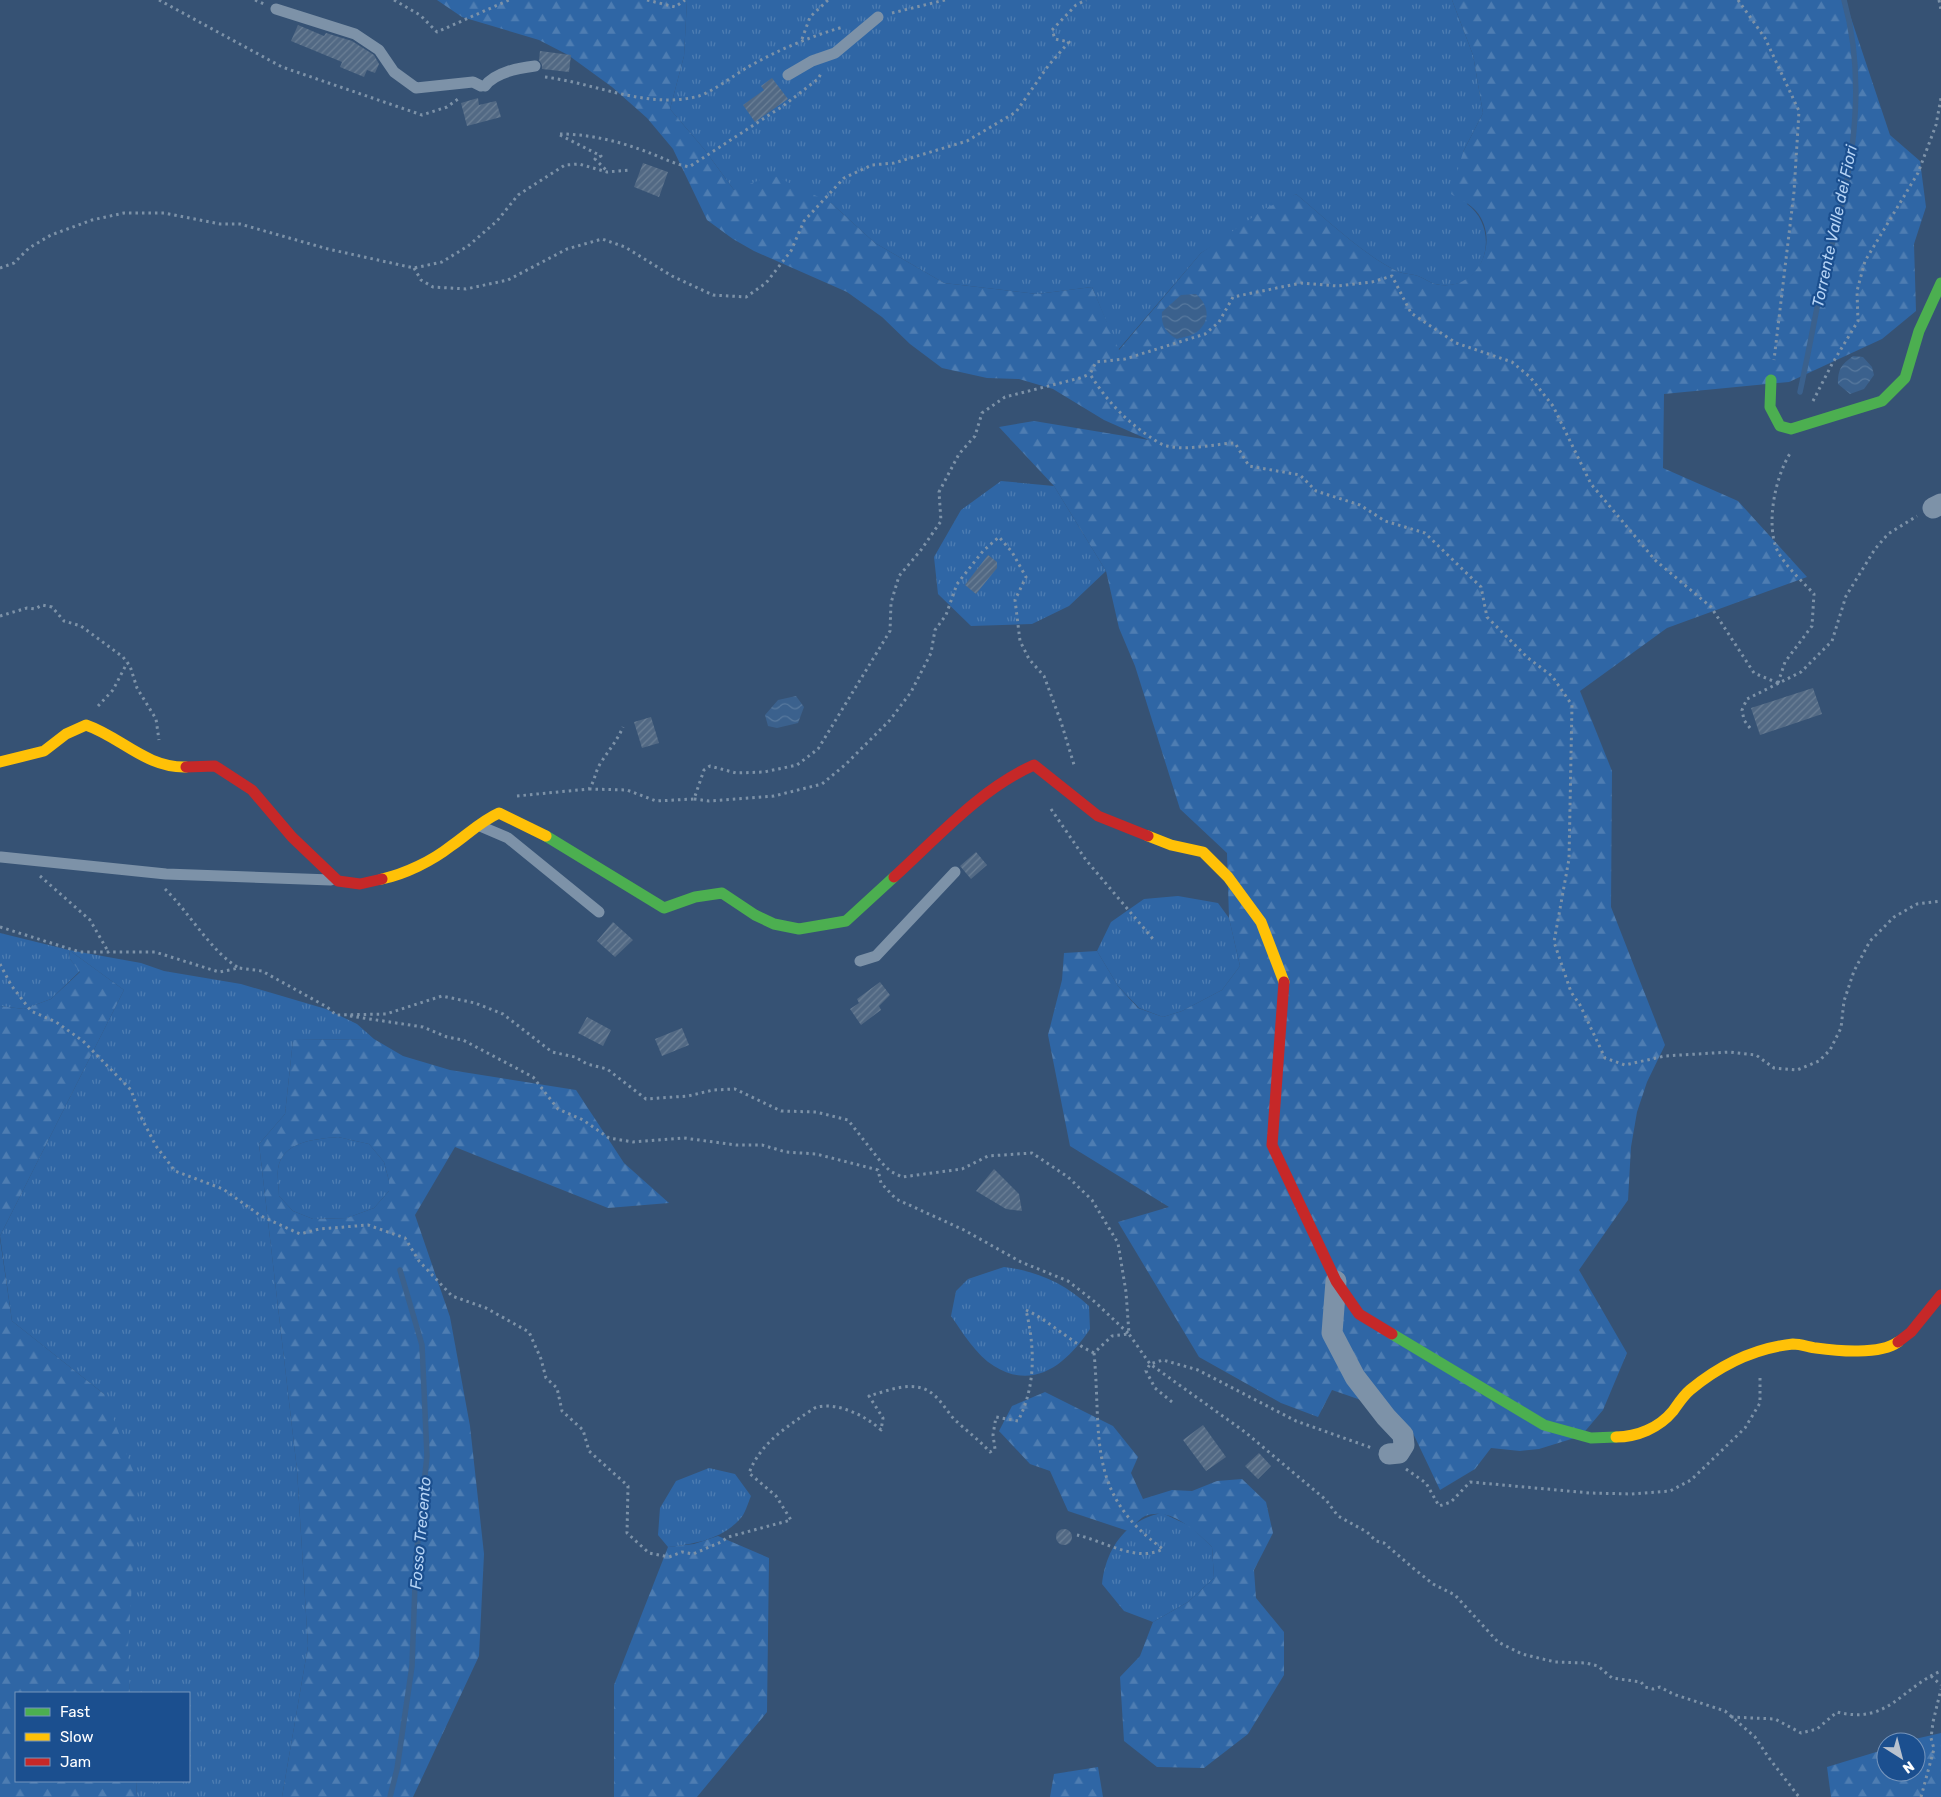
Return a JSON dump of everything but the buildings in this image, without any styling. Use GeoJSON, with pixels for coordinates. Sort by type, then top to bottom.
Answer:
{"type":"FeatureCollection","features":[{"type":"Feature","properties":{"kind":"street"},"geometry":{"type":"LineString","coordinates":[[1771,380],[1770,407],[1780,426],[1791,429],[1806,426],[1882,401],[1904,378],[1919,331],[1941,283]]}},
{"type":"Feature","properties":{"kind":"street"},"geometry":{"type":"LineString","coordinates":[[0,762],[44,751],[66,734],[86,725],[103,731],[145,759],[178,767],[215,766],[252,790],[292,837],[338,881],[360,884],[387,878],[413,868],[449,848],[498,813],[537,830],[664,908],[695,897],[722,893],[755,915],[774,924],[799,929],[846,921],[980,799],[1011,775],[1034,765],[1098,816],[1172,845],[1203,852],[1228,877],[1261,922],[1284,978],[1272,1144],[1336,1281],[1359,1314],[1544,1425],[1591,1438],[1626,1437],[1647,1431],[1671,1413],[1687,1392],[1706,1377],[1735,1360],[1795,1344],[1818,1348],[1869,1351],[1894,1345],[1911,1332],[1941,1295]]}},
{"type":"Feature","properties":{"kind":"street"},"geometry":{"type":"LineString","coordinates":[[1336,1281],[1332,1333],[1355,1377],[1386,1417],[1403,1435],[1404,1445],[1399,1452],[1389,1454]]}},
{"type":"Feature","properties":{"kind":"lane"},"geometry":{"type":"LineString","coordinates":[[276,10],[355,34],[379,50],[394,72],[416,88],[473,82],[483,86],[501,75],[535,66]]}},
{"type":"Feature","properties":{"kind":"lane"},"geometry":{"type":"LineString","coordinates":[[788,76],[812,61],[835,52],[878,17]]}},
{"type":"Feature","properties":{"kind":"lane"},"geometry":{"type":"LineString","coordinates":[[479,825],[508,838],[598,912]]}},
{"type":"Feature","properties":{"kind":"lane"},"geometry":{"type":"LineString","coordinates":[[1,857],[166,874],[338,881]]}},
{"type":"Feature","properties":{"kind":"lane"},"geometry":{"type":"LineString","coordinates":[[860,961],[876,956],[955,872]]}},
{"type":"Feature","properties":{"kind":"path"},"geometry":{"type":"LineString","coordinates":[[159,0],[282,67],[422,115],[447,107],[483,86]]}},
{"type":"Feature","properties":{"kind":"path"},"geometry":{"type":"LineString","coordinates":[[394,0],[420,15],[437,32],[509,0]]}},
{"type":"Feature","properties":{"kind":"path"},"geometry":{"type":"LineString","coordinates":[[647,0],[675,8],[685,0]]}},
{"type":"Feature","properties":{"kind":"path"},"geometry":{"type":"LineString","coordinates":[[802,40],[810,18],[828,0]]}},
{"type":"Feature","properties":{"kind":"path"},"geometry":{"type":"LineString","coordinates":[[536,78],[572,81],[630,96],[668,99],[700,95],[750,66],[802,40],[878,17],[945,0]]}},
{"type":"Feature","properties":{"kind":"path"},"geometry":{"type":"LineString","coordinates":[[414,268],[421,280],[434,287],[466,289],[508,280],[567,249],[602,239],[625,247],[672,276],[713,294],[746,297],[766,283],[791,251],[804,221],[844,178],[872,165],[894,163],[967,140],[1016,112],[1048,66],[1069,42],[1055,39],[1052,30],[1076,5],[1086,0]]}},
{"type":"Feature","properties":{"kind":"path"},"geometry":{"type":"LineString","coordinates":[[1738,0],[1765,38],[1799,111],[1786,264],[1771,380]]}},
{"type":"Feature","properties":{"kind":"path"},"geometry":{"type":"LineString","coordinates":[[1939,0],[1941,10]]}},
{"type":"Feature","properties":{"kind":"path"},"geometry":{"type":"LineString","coordinates":[[1778,683],[1785,662],[1812,626],[1814,594],[1778,551],[1771,522],[1777,488],[1786,459],[1806,426],[1811,405],[1823,380],[1858,321],[1857,291],[1865,261],[1918,173],[1936,125],[1941,98]]}},
{"type":"Feature","properties":{"kind":"path"},"geometry":{"type":"LineString","coordinates":[[607,172],[595,159],[601,156],[560,134],[587,135],[639,149],[670,164],[689,167],[792,100]]}},
{"type":"Feature","properties":{"kind":"path"},"geometry":{"type":"LineString","coordinates":[[0,268],[14,263],[29,248],[51,235],[92,220],[124,213],[164,212],[220,224],[240,224],[328,249],[414,268],[442,262],[468,246],[497,221],[518,195],[565,165],[579,164],[607,172],[631,170]]}},
{"type":"Feature","properties":{"kind":"path"},"geometry":{"type":"LineString","coordinates":[[694,799],[704,770],[710,766],[736,773],[764,772],[797,765],[818,749],[890,631],[891,604],[899,576],[921,550],[941,521],[939,492],[959,454],[975,436],[982,413],[1005,397],[1090,374],[1096,362],[1126,359],[1205,334],[1219,322],[1233,297],[1301,283],[1337,286],[1372,282],[1392,276],[1411,313],[1456,343],[1512,362],[1530,377],[1553,406],[1591,484],[1655,560],[1711,607],[1754,673],[1778,683]]}},
{"type":"Feature","properties":{"kind":"path"},"geometry":{"type":"LineString","coordinates":[[1090,374],[1103,395],[1129,422],[1165,446],[1210,447],[1219,444],[1235,443],[1249,466],[1300,475],[1316,491],[1360,505],[1385,522],[1425,533],[1481,586],[1487,616],[1528,658],[1552,676],[1572,705],[1569,859],[1554,942],[1570,992],[1580,1005],[1605,1058],[1626,1065],[1664,1056],[1730,1052],[1756,1055],[1774,1068],[1797,1070],[1819,1061],[1830,1050],[1841,1028],[1844,1001],[1854,971],[1870,941],[1894,917],[1917,904],[1941,901]]}},
{"type":"Feature","properties":{"kind":"path"},"geometry":{"type":"LineString","coordinates":[[1750,728],[1744,720],[1742,710],[1747,699],[1801,672],[1832,641],[1846,596],[1875,549],[1904,522],[1937,506]]}},
{"type":"Feature","properties":{"kind":"path"},"geometry":{"type":"LineString","coordinates":[[492,816],[498,807],[508,799],[517,796],[589,789],[627,790],[656,801],[694,799],[709,801],[774,796],[822,784],[846,764],[890,720],[911,692],[930,654],[936,630],[946,615],[957,584],[983,551],[999,537],[1012,552],[1026,577],[1015,600],[1020,641],[1029,659],[1044,676],[1062,722],[1076,770]]}},
{"type":"Feature","properties":{"kind":"path"},"geometry":{"type":"LineString","coordinates":[[0,616],[27,608],[35,609],[42,604],[52,607],[64,621],[81,626],[123,657],[128,663],[137,688],[156,719],[158,737],[168,764]]}},
{"type":"Feature","properties":{"kind":"path"},"geometry":{"type":"LineString","coordinates":[[86,725],[92,713],[113,690],[128,663]]}},
{"type":"Feature","properties":{"kind":"path"},"geometry":{"type":"LineString","coordinates":[[589,789],[595,782],[599,766],[616,743],[623,727]]}},
{"type":"Feature","properties":{"kind":"path"},"geometry":{"type":"LineString","coordinates":[[1082,803],[1060,806],[1047,803],[1081,854],[1153,940]]}},
{"type":"Feature","properties":{"kind":"path"},"geometry":{"type":"LineString","coordinates":[[20,860],[58,890],[90,920],[108,953]]}},
{"type":"Feature","properties":{"kind":"path"},"geometry":{"type":"LineString","coordinates":[[165,889],[182,906],[219,954],[239,968]]}},
{"type":"Feature","properties":{"kind":"path"},"geometry":{"type":"LineString","coordinates":[[0,927],[80,952],[155,952],[219,972],[239,968],[262,971],[327,1007],[336,1015],[423,1027],[447,1037],[463,1040],[533,1077],[558,1109],[583,1120],[609,1138],[633,1142],[684,1138],[736,1146],[762,1145],[786,1152],[816,1154],[878,1170],[881,1183],[896,1199],[964,1230],[1021,1262],[1068,1281],[1129,1334],[1150,1364],[1252,1438],[1326,1500],[1338,1516],[1367,1532],[1376,1541],[1384,1543],[1412,1568],[1434,1584],[1455,1594],[1498,1642],[1522,1654],[1555,1662],[1586,1663],[1598,1666],[1612,1678],[1641,1682],[1653,1689],[1660,1687],[1673,1694],[1725,1711],[1756,1737],[1768,1758],[1799,1797]]}},
{"type":"Feature","properties":{"kind":"path"},"geometry":{"type":"LineString","coordinates":[[0,964],[11,985],[31,1011],[56,1022],[83,1041],[131,1090],[140,1115],[152,1138],[175,1171],[223,1189],[261,1216],[300,1234],[319,1229],[368,1225],[405,1238],[419,1261],[452,1296],[486,1308],[529,1332],[541,1359],[546,1378],[557,1388],[562,1411],[584,1430],[589,1451],[628,1486],[627,1533],[649,1553],[669,1557],[682,1552],[693,1554],[728,1537],[791,1520],[776,1496],[749,1473],[765,1445],[790,1423],[817,1407],[848,1409],[874,1423],[881,1430],[883,1418],[869,1396],[905,1386],[922,1387],[934,1395],[955,1420],[976,1437],[990,1452],[995,1450],[993,1435],[996,1417],[1018,1421],[1027,1403],[1031,1386],[1033,1343],[1026,1310],[1066,1335],[1077,1345],[1094,1353]]}},
{"type":"Feature","properties":{"kind":"path"},"geometry":{"type":"LineString","coordinates":[[336,1015],[386,1014],[442,996],[475,1003],[503,1014],[552,1052],[575,1057],[587,1064],[607,1069],[646,1099],[688,1096],[713,1090],[735,1090],[781,1111],[816,1112],[848,1120],[881,1162],[890,1171],[902,1177],[962,1169],[988,1156],[1032,1153],[1068,1177],[1092,1200],[1118,1243],[1126,1292],[1129,1334]]}},
{"type":"Feature","properties":{"kind":"path"},"geometry":{"type":"LineString","coordinates":[[1077,1535],[1139,1554],[1156,1553],[1163,1549],[1142,1534],[1124,1510],[1109,1484],[1100,1457],[1094,1353],[1112,1336],[1129,1334]]}},
{"type":"Feature","properties":{"kind":"path"},"geometry":{"type":"LineString","coordinates":[[1172,1402],[1155,1388],[1146,1371],[1150,1364],[1163,1360],[1198,1370],[1302,1423],[1389,1454],[1411,1474],[1426,1484],[1439,1506],[1451,1502],[1470,1482],[1590,1493],[1631,1494],[1670,1491],[1691,1480],[1745,1428],[1760,1403],[1760,1375],[1784,1346]]}},
{"type":"Feature","properties":{"kind":"path"},"geometry":{"type":"LineString","coordinates":[[1731,1717],[1775,1719],[1801,1733],[1811,1732],[1837,1712],[1858,1714],[1875,1712],[1900,1701],[1918,1683],[1941,1671]]}},
{"type":"Feature","properties":{"kind":"path"},"geometry":{"type":"LineString","coordinates":[[1931,1676],[1941,1685]]}},
{"type":"Feature","properties":{"kind":"path"},"geometry":{"type":"LineString","coordinates":[[1921,1797],[1934,1749],[1931,1738],[1941,1689]]}},
{"type":"Feature","properties":{"kind":"green space"},"geometry":{"type":"Polygon","coordinates":[[[437,0],[687,0],[684,56],[670,109],[704,149],[734,190],[773,175],[831,203],[875,243],[944,283],[1037,294],[1092,287],[1119,350],[1201,253],[1266,208],[1296,194],[1373,257],[1399,272],[1418,276],[1435,284],[1450,285],[1463,281],[1474,273],[1486,249],[1483,223],[1474,208],[1451,194],[1463,152],[1483,113],[1473,55],[1452,0],[1845,0],[1890,135],[1920,161],[1926,207],[1914,244],[1916,311],[1882,339],[1789,382],[1664,394],[1663,468],[1738,501],[1807,577],[1667,628],[1580,691],[1612,771],[1611,907],[1665,1045],[1647,1082],[1637,1112],[1631,1147],[1628,1200],[1579,1270],[1627,1353],[1603,1410],[1581,1436],[1539,1449],[1520,1451],[1491,1448],[1475,1469],[1440,1490],[1411,1429],[1358,1399],[1332,1390],[1318,1417],[1281,1403],[1199,1357],[1118,1222],[1169,1207],[1070,1146],[1048,1035],[1062,980],[1064,953],[1097,951],[1118,986],[1138,1008],[1163,1017],[1182,1011],[1222,990],[1240,966],[1229,918],[1227,853],[1180,809],[1135,666],[1119,628],[1106,571],[1054,486],[999,427],[1034,421],[1149,440],[1104,420],[1053,389],[1019,379],[987,378],[942,368],[910,344],[882,317],[847,292],[754,251],[733,239],[707,220],[673,149],[647,118],[612,87],[568,55],[539,40],[462,17],[437,0]]]}},
{"type":"Feature","properties":{"kind":"green space"},"geometry":{"type":"Polygon","coordinates":[[[687,0],[1452,0],[1473,55],[1483,113],[1463,152],[1467,204],[1478,215],[1484,229],[1486,244],[1483,258],[1477,270],[1466,280],[1452,285],[1435,284],[1418,276],[1399,272],[1373,257],[1296,194],[1201,253],[1118,350],[1092,287],[1037,294],[944,283],[875,243],[831,203],[734,190],[704,149],[670,109],[684,56],[687,0]]]}},
{"type":"Feature","properties":{"kind":"green space"},"geometry":{"type":"Polygon","coordinates":[[[1001,481],[1054,486],[1106,571],[1069,606],[1032,624],[971,626],[938,594],[934,557],[961,510],[1001,481]]]}},
{"type":"Feature","properties":{"kind":"green space"},"geometry":{"type":"Polygon","coordinates":[[[1178,896],[1218,903],[1229,918],[1240,966],[1222,990],[1182,1011],[1163,1017],[1139,1008],[1118,986],[1097,951],[1111,922],[1144,899],[1178,896]]]}},
{"type":"Feature","properties":{"kind":"green space"},"geometry":{"type":"Polygon","coordinates":[[[0,933],[69,950],[70,959],[80,971],[51,999],[24,1009],[0,1006],[0,933]]]}},
{"type":"Feature","properties":{"kind":"green space"},"geometry":{"type":"Polygon","coordinates":[[[69,950],[141,963],[164,971],[241,984],[326,1009],[357,1024],[374,1039],[293,1040],[285,1114],[259,1144],[297,1470],[308,1646],[282,1797],[137,1797],[136,1782],[190,1782],[190,1692],[130,1692],[104,1394],[12,1321],[0,1236],[124,990],[69,950]]]}},
{"type":"Feature","properties":{"kind":"green space"},"geometry":{"type":"Polygon","coordinates":[[[69,950],[124,990],[0,1236],[0,1006],[24,1009],[51,999],[80,972],[70,959],[69,950]]]}},
{"type":"Feature","properties":{"kind":"green space"},"geometry":{"type":"Polygon","coordinates":[[[374,1039],[403,1056],[450,1070],[576,1090],[624,1163],[669,1203],[608,1208],[455,1147],[415,1215],[450,1317],[470,1426],[484,1554],[479,1656],[413,1797],[282,1797],[308,1646],[297,1470],[259,1144],[285,1114],[293,1040],[374,1039]],[[338,1137],[301,1143],[293,1147],[286,1152],[278,1169],[279,1196],[293,1211],[313,1219],[347,1218],[374,1208],[389,1191],[389,1181],[384,1162],[369,1144],[338,1137]]]}},
{"type":"Feature","properties":{"kind":"green space"},"geometry":{"type":"Polygon","coordinates":[[[338,1137],[369,1144],[384,1162],[389,1181],[389,1191],[374,1208],[347,1218],[313,1219],[293,1211],[279,1196],[278,1169],[281,1160],[286,1152],[301,1143],[338,1137]]]}},
{"type":"Feature","properties":{"kind":"green space"},"geometry":{"type":"Polygon","coordinates":[[[0,1239],[12,1321],[104,1394],[138,1484],[128,1648],[130,1692],[15,1692],[15,1782],[136,1782],[137,1797],[0,1797],[0,1239]]]}},
{"type":"Feature","properties":{"kind":"green space"},"geometry":{"type":"Polygon","coordinates":[[[1004,1267],[1050,1279],[1070,1291],[1089,1306],[1090,1329],[1061,1362],[1049,1370],[1023,1376],[1009,1373],[994,1366],[976,1350],[951,1316],[956,1291],[968,1279],[1004,1267]]]}},
{"type":"Feature","properties":{"kind":"green space"},"geometry":{"type":"Polygon","coordinates":[[[1045,1392],[1113,1426],[1138,1457],[1131,1473],[1143,1499],[1172,1490],[1192,1491],[1217,1481],[1242,1479],[1266,1502],[1273,1533],[1254,1570],[1256,1598],[1284,1632],[1284,1675],[1248,1734],[1204,1768],[1157,1767],[1124,1741],[1120,1677],[1140,1656],[1153,1622],[1188,1602],[1214,1578],[1212,1547],[1182,1522],[1164,1514],[1145,1516],[1128,1531],[1068,1511],[1050,1471],[1030,1464],[999,1431],[1012,1406],[1045,1392]]]}},
{"type":"Feature","properties":{"kind":"green space"},"geometry":{"type":"Polygon","coordinates":[[[709,1468],[735,1474],[751,1496],[745,1512],[732,1527],[715,1537],[668,1547],[658,1535],[660,1508],[676,1481],[709,1468]]]}},
{"type":"Feature","properties":{"kind":"green space"},"geometry":{"type":"Polygon","coordinates":[[[1162,1513],[1190,1526],[1212,1547],[1214,1578],[1188,1602],[1153,1622],[1124,1611],[1102,1584],[1108,1559],[1120,1538],[1138,1522],[1162,1513]]]}},
{"type":"Feature","properties":{"kind":"green space"},"geometry":{"type":"Polygon","coordinates":[[[718,1536],[769,1558],[767,1712],[697,1797],[614,1797],[614,1685],[668,1547],[694,1544],[718,1536]]]}},
{"type":"Feature","properties":{"kind":"green space"},"geometry":{"type":"Polygon","coordinates":[[[1941,1733],[1941,1797],[1831,1797],[1827,1767],[1876,1752],[1876,1782],[1926,1782],[1926,1736],[1941,1733]]]}},
{"type":"Feature","properties":{"kind":"green space"},"geometry":{"type":"Polygon","coordinates":[[[1098,1767],[1103,1797],[1050,1797],[1054,1774],[1098,1767]]]}},
{"type":"Feature","properties":{"kind":"water"},"geometry":{"type":"Polygon","coordinates":[[[1196,294],[1206,308],[1205,323],[1195,333],[1177,339],[1169,334],[1165,328],[1162,321],[1162,312],[1181,295],[1196,294]]]}},
{"type":"Feature","properties":{"kind":"water"},"geometry":{"type":"Polygon","coordinates":[[[1853,356],[1863,357],[1872,367],[1874,375],[1864,389],[1850,394],[1838,384],[1838,379],[1841,368],[1853,356]]]}},
{"type":"Feature","properties":{"kind":"water"},"geometry":{"type":"Polygon","coordinates":[[[796,696],[804,707],[798,723],[777,728],[768,726],[765,715],[778,700],[796,696]]]}},
{"type":"Feature","properties":{"kind":"waterway","name":"Torrente Valle dei Fiori"},"geometry":{"type":"LineString","coordinates":[[1800,392],[1825,269],[1836,231],[1850,164],[1856,81],[1854,54],[1844,0]]}},
{"type":"Feature","properties":{"kind":"waterway","name":"Fosso Trecento"},"geometry":{"type":"LineString","coordinates":[[390,1797],[397,1769],[412,1666],[416,1558],[427,1456],[422,1345],[400,1270]]}},
{"type":"Feature","properties":{"kind":"traffic: fast"},"geometry":{"type":"LineString","coordinates":[[1771,380],[1770,407],[1780,426],[1791,429],[1882,401],[1905,378],[1919,331],[1941,283]]}},
{"type":"Feature","properties":{"kind":"traffic: fast"},"geometry":{"type":"LineString","coordinates":[[546,836],[664,908],[695,897],[722,893],[755,915],[774,924],[799,929],[846,921],[894,877]]}},
{"type":"Feature","properties":{"kind":"traffic: fast"},"geometry":{"type":"LineString","coordinates":[[1392,1334],[1544,1425],[1591,1438],[1616,1437]]}},
{"type":"Feature","properties":{"kind":"traffic: slow"},"geometry":{"type":"LineString","coordinates":[[0,762],[44,751],[66,734],[86,725],[99,730],[158,763],[186,767]]}},
{"type":"Feature","properties":{"kind":"traffic: slow"},"geometry":{"type":"LineString","coordinates":[[382,879],[400,874],[427,862],[444,852],[480,824],[499,813],[546,836]]}},
{"type":"Feature","properties":{"kind":"traffic: slow"},"geometry":{"type":"LineString","coordinates":[[1148,836],[1171,845],[1203,852],[1228,877],[1261,922],[1284,982]]}},
{"type":"Feature","properties":{"kind":"traffic: slow"},"geometry":{"type":"LineString","coordinates":[[1616,1437],[1640,1433],[1654,1427],[1667,1417],[1685,1395],[1701,1381],[1725,1366],[1751,1354],[1793,1344],[1813,1348],[1858,1351],[1881,1349],[1898,1342]]}},
{"type":"Feature","properties":{"kind":"traffic: jam"},"geometry":{"type":"LineString","coordinates":[[894,877],[977,801],[995,787],[1034,765],[1098,816],[1148,836]]}},
{"type":"Feature","properties":{"kind":"traffic: jam"},"geometry":{"type":"LineString","coordinates":[[186,767],[215,766],[252,790],[292,837],[338,881],[360,884],[382,879]]}},
{"type":"Feature","properties":{"kind":"traffic: jam"},"geometry":{"type":"LineString","coordinates":[[1284,982],[1272,1145],[1336,1281],[1359,1314],[1392,1334]]}},
{"type":"Feature","properties":{"kind":"traffic: jam"},"geometry":{"type":"LineString","coordinates":[[1898,1342],[1911,1332],[1941,1295]]}}]}
